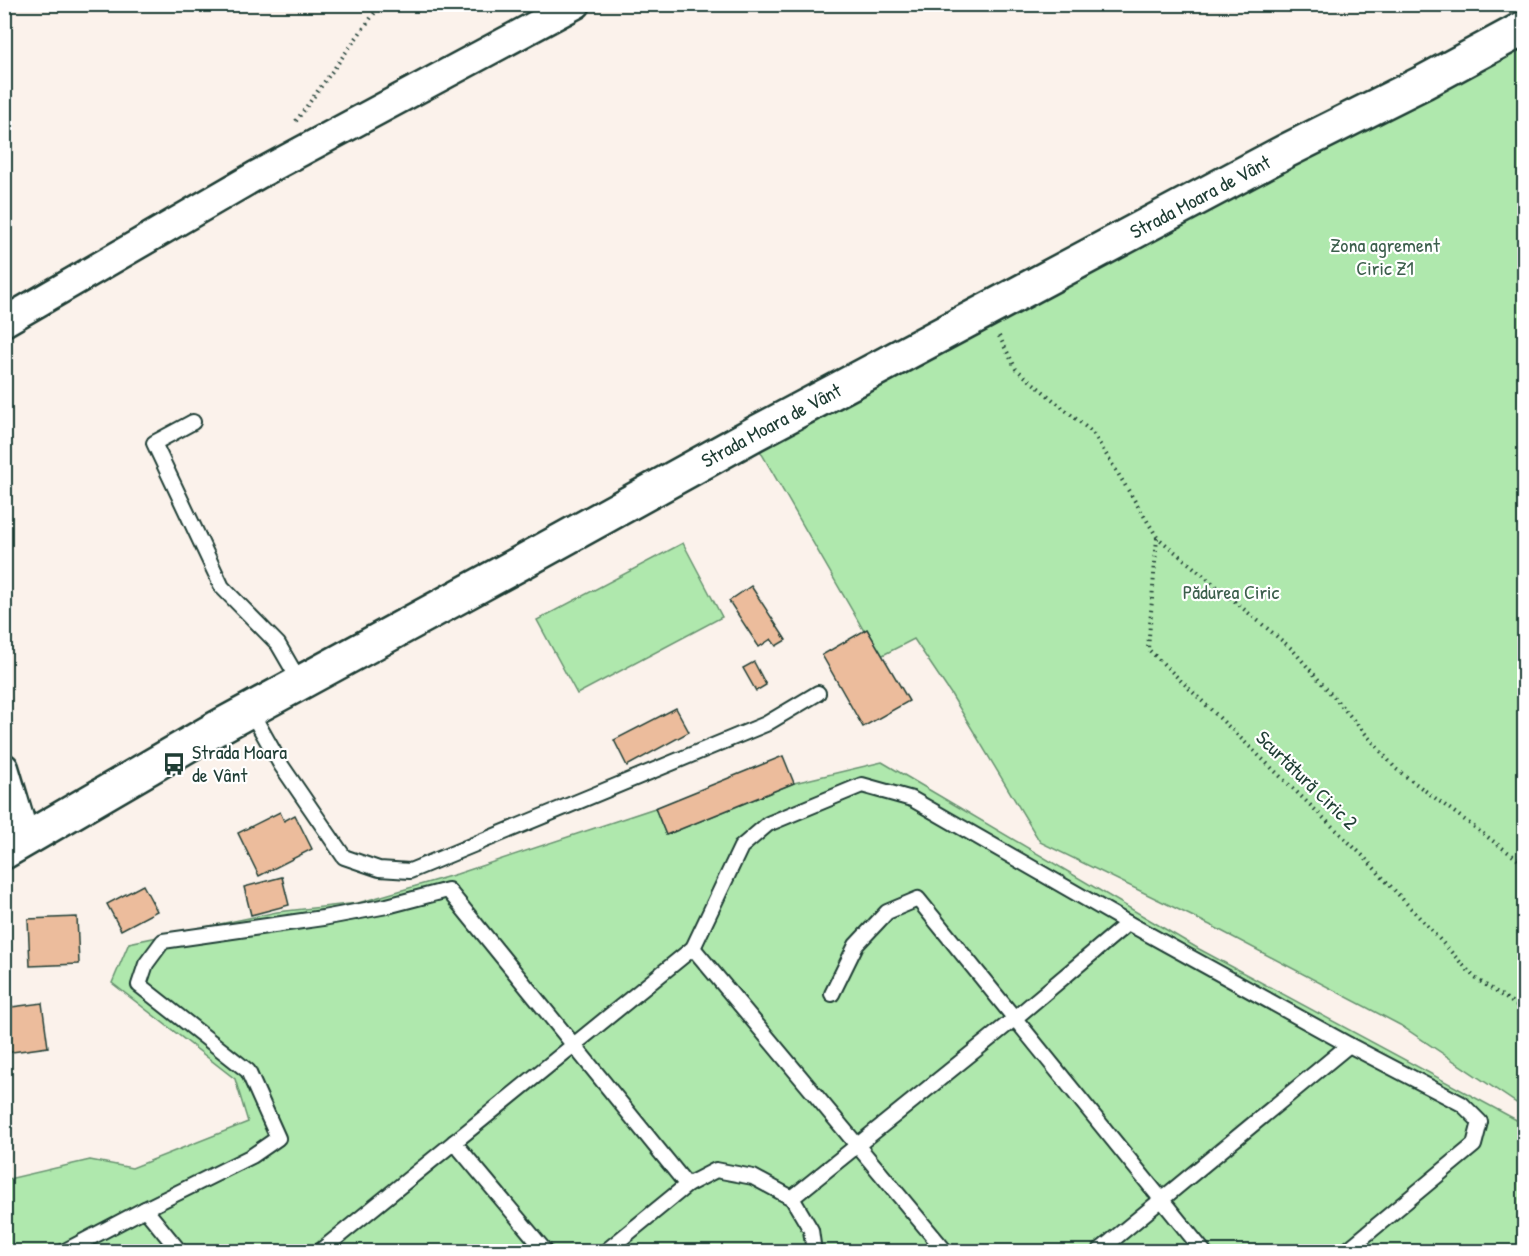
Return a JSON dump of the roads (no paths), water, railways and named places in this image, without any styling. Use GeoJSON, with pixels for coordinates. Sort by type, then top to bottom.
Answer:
{"type":"FeatureCollection","features":[{"type":"Feature","properties":{"kind":"main road","name":"Strada Moara de Vânt"},"geometry":{"type":"LineString","coordinates":[[15,845],[300,682],[765,429],[1288,150],[1424,82],[1524,28]]}},
{"type":"Feature","properties":{"kind":"street"},"geometry":{"type":"LineString","coordinates":[[4,322],[257,175],[576,4]]}},
{"type":"Feature","properties":{"kind":"street","name":"Strada Moara de Vânt"},"geometry":{"type":"LineString","coordinates":[[4,768],[15,845]]}},
{"type":"Feature","properties":{"kind":"lane"},"geometry":{"type":"LineString","coordinates":[[193,422],[154,443],[222,587],[278,644],[300,682]]}},
{"type":"Feature","properties":{"kind":"lane"},"geometry":{"type":"LineString","coordinates":[[250,710],[280,765],[344,857],[379,869],[410,871],[766,724],[818,693]]}},
{"type":"Feature","properties":{"kind":"lane"},"geometry":{"type":"LineString","coordinates":[[319,1251],[693,948],[741,848],[768,824],[862,785],[912,799],[1128,923],[1349,1045],[1462,1104],[1480,1122],[1474,1145],[1346,1251]]}},
{"type":"Feature","properties":{"kind":"lane"},"geometry":{"type":"LineString","coordinates":[[63,1251],[252,1156],[278,1137],[248,1071],[139,985],[146,964],[163,941],[323,918],[387,906],[448,890],[687,1185]]}},
{"type":"Feature","properties":{"kind":"lane"},"geometry":{"type":"LineString","coordinates":[[832,994],[856,945],[886,912],[918,899],[1204,1251]]}},
{"type":"Feature","properties":{"kind":"lane"},"geometry":{"type":"LineString","coordinates":[[792,1198],[1014,1019],[1128,923]]}},
{"type":"Feature","properties":{"kind":"lane"},"geometry":{"type":"LineString","coordinates":[[693,948],[946,1251]]}},
{"type":"Feature","properties":{"kind":"lane"},"geometry":{"type":"LineString","coordinates":[[1098,1251],[1349,1045]]}},
{"type":"Feature","properties":{"kind":"lane"},"geometry":{"type":"LineString","coordinates":[[454,1142],[546,1251]]}},
{"type":"Feature","properties":{"kind":"lane"},"geometry":{"type":"LineString","coordinates":[[605,1251],[687,1185],[716,1170],[753,1177],[792,1198],[811,1230],[814,1251]]}},
{"type":"Feature","properties":{"kind":"lane"},"geometry":{"type":"LineString","coordinates":[[145,1209],[180,1251]]}},
{"type":"Feature","properties":{"kind":"place","name":"Strada Moara de Vânt"},"geometry":{"type":"Point","coordinates":[174,764]}},
{"type":"Feature","properties":{"kind":"park label","name":"Zona agrement Ciric Z1"},"geometry":{"type":"Point","coordinates":[1385,256]}},
{"type":"Feature","properties":{"kind":"park label","name":"Pădurea Ciric"},"geometry":{"type":"Point","coordinates":[1231,592]}}]}
